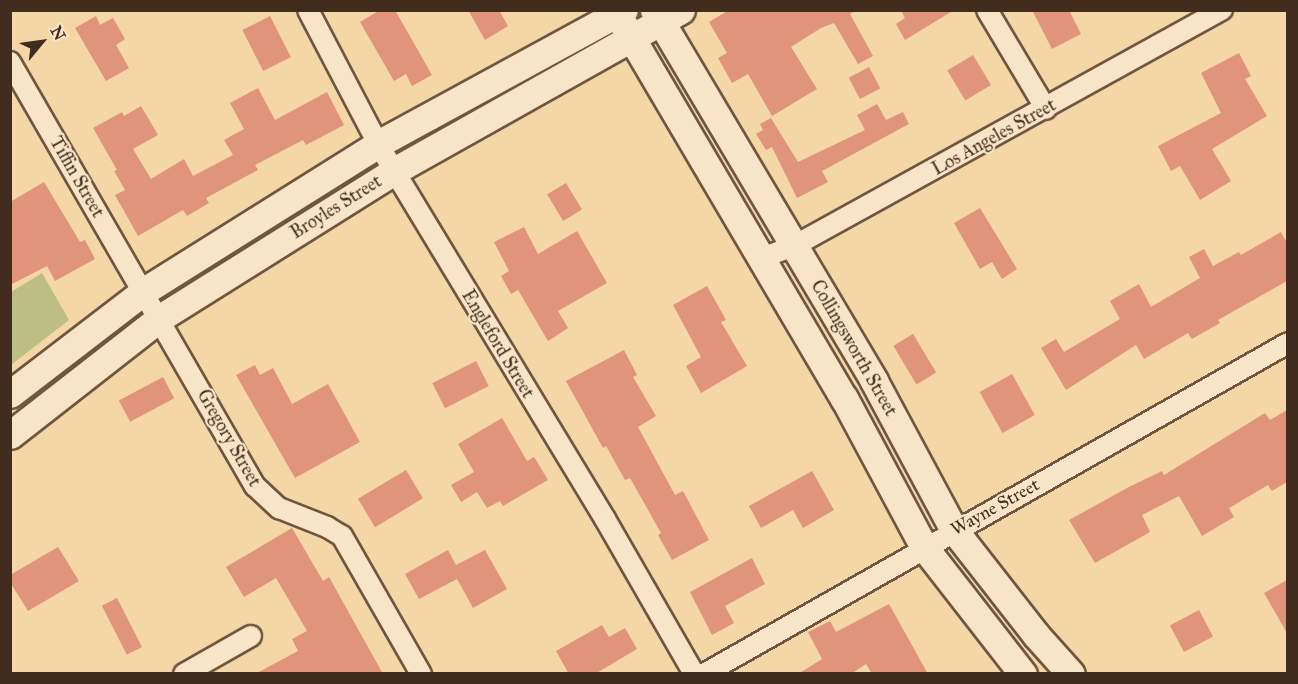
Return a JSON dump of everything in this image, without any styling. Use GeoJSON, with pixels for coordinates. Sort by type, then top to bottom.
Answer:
{"type":"FeatureCollection","features":[{"type":"Feature","properties":{"kind":"main road","name":"Broyles Street"},"geometry":{"type":"LineString","coordinates":[[10,394],[144,291],[378,144],[618,12]]}},
{"type":"Feature","properties":{"kind":"main road","name":"Collingsworth Street"},"geometry":{"type":"LineString","coordinates":[[618,12],[631,38],[844,398],[924,547],[1023,674]]}},
{"type":"Feature","properties":{"kind":"main road","name":"Broyles Street"},"geometry":{"type":"LineString","coordinates":[[10,435],[160,318],[394,171],[631,38],[665,14]]}},
{"type":"Feature","properties":{"kind":"main road","name":"Collingsworth Street"},"geometry":{"type":"LineString","coordinates":[[665,14],[794,246],[874,381],[954,530],[1036,634],[1071,674]]}},
{"type":"Feature","properties":{"kind":"street","name":"Engleford Street"},"geometry":{"type":"LineString","coordinates":[[308,10],[378,144],[605,519],[694,674]]}},
{"type":"Feature","properties":{"kind":"street"},"geometry":{"type":"LineString","coordinates":[[987,10],[1046,109]]}},
{"type":"Feature","properties":{"kind":"street","name":"Los Angeles Street"},"geometry":{"type":"LineString","coordinates":[[762,258],[794,246],[1222,10]]}},
{"type":"Feature","properties":{"kind":"street","name":"Tiffin Street"},"geometry":{"type":"LineString","coordinates":[[10,62],[144,291]]}},
{"type":"Feature","properties":{"kind":"street","name":"Gregory Street"},"geometry":{"type":"LineString","coordinates":[[144,291],[255,486],[279,508],[327,527],[342,536],[421,674]]}},
{"type":"Feature","properties":{"kind":"street","name":"Wayne Street"},"geometry":{"type":"LineString","coordinates":[[704,674],[924,547],[1287,343]]}},
{"type":"Feature","properties":{"kind":"street"},"geometry":{"type":"LineString","coordinates":[[184,674],[251,636]]}},
{"type":"Feature","properties":{"kind":"green space"},"geometry":{"type":"Polygon","coordinates":[[[42,273],[69,320],[11,365],[11,292],[42,273]]]}},
{"type":"Feature","properties":{"kind":"building"},"geometry":{"type":"Polygon","coordinates":[[[380,10],[395,10],[432,75],[412,86],[406,74],[394,81],[360,22],[380,10]]]}},
{"type":"Feature","properties":{"kind":"building"},"geometry":{"type":"Polygon","coordinates":[[[468,10],[499,10],[508,26],[485,40],[468,10]]]}},
{"type":"Feature","properties":{"kind":"building"},"geometry":{"type":"Polygon","coordinates":[[[729,10],[856,10],[850,14],[873,56],[858,64],[834,23],[821,28],[791,47],[817,89],[772,116],[748,74],[732,83],[718,58],[727,53],[709,22],[729,10]]]}},
{"type":"Feature","properties":{"kind":"building"},"geometry":{"type":"Polygon","coordinates":[[[901,10],[954,10],[905,40],[896,24],[905,18],[901,10]]]}},
{"type":"Feature","properties":{"kind":"building"},"geometry":{"type":"Polygon","coordinates":[[[1032,10],[1069,10],[1081,34],[1052,49],[1032,10]]]}},
{"type":"Feature","properties":{"kind":"building"},"geometry":{"type":"Polygon","coordinates":[[[96,16],[100,25],[113,18],[125,39],[116,45],[129,68],[106,81],[75,28],[96,16]]]}},
{"type":"Feature","properties":{"kind":"building"},"geometry":{"type":"Polygon","coordinates":[[[270,16],[291,57],[263,71],[242,30],[270,16]]]}},
{"type":"Feature","properties":{"kind":"building"},"geometry":{"type":"Polygon","coordinates":[[[1239,53],[1251,76],[1245,79],[1267,116],[1212,149],[1231,181],[1200,200],[1180,166],[1171,171],[1158,146],[1221,113],[1201,73],[1239,53]]]}},
{"type":"Feature","properties":{"kind":"building"},"geometry":{"type":"Polygon","coordinates":[[[973,55],[991,85],[965,100],[947,70],[973,55]]]}},
{"type":"Feature","properties":{"kind":"building"},"geometry":{"type":"Polygon","coordinates":[[[869,67],[880,88],[860,99],[849,78],[869,67]]]}},
{"type":"Feature","properties":{"kind":"building"},"geometry":{"type":"Polygon","coordinates":[[[258,88],[275,120],[327,92],[344,125],[306,145],[303,140],[255,165],[258,170],[206,198],[209,203],[187,216],[183,210],[138,236],[115,195],[125,190],[114,171],[117,170],[93,128],[122,112],[124,116],[141,106],[158,135],[133,149],[151,179],[184,159],[193,176],[233,155],[224,140],[244,129],[230,103],[258,88]]]}},
{"type":"Feature","properties":{"kind":"building"},"geometry":{"type":"Polygon","coordinates":[[[877,104],[886,120],[903,112],[909,124],[822,171],[828,182],[797,198],[772,147],[766,150],[756,134],[763,130],[760,124],[771,118],[798,162],[865,130],[857,115],[877,104]]]}},
{"type":"Feature","properties":{"kind":"building"},"geometry":{"type":"Polygon","coordinates":[[[44,182],[80,242],[85,240],[95,259],[55,281],[47,266],[10,285],[10,202],[44,182]]]}},
{"type":"Feature","properties":{"kind":"building"},"geometry":{"type":"Polygon","coordinates":[[[566,183],[582,210],[563,221],[547,194],[566,183]]]}},
{"type":"Feature","properties":{"kind":"building"},"geometry":{"type":"Polygon","coordinates":[[[980,208],[1017,269],[1002,279],[992,262],[980,269],[954,223],[980,208]]]}},
{"type":"Feature","properties":{"kind":"building"},"geometry":{"type":"Polygon","coordinates":[[[524,227],[538,254],[577,231],[607,283],[558,311],[568,328],[548,341],[518,290],[511,294],[501,276],[509,271],[494,242],[524,227]]]}},
{"type":"Feature","properties":{"kind":"building"},"geometry":{"type":"Polygon","coordinates":[[[1281,232],[1287,243],[1287,281],[1218,320],[1220,323],[1192,339],[1188,333],[1144,359],[1136,345],[1066,390],[1041,348],[1056,339],[1064,352],[1120,319],[1110,301],[1139,284],[1151,307],[1200,278],[1189,257],[1204,249],[1213,266],[1239,252],[1241,255],[1281,232]]]}},
{"type":"Feature","properties":{"kind":"building"},"geometry":{"type":"Polygon","coordinates":[[[707,286],[726,320],[721,322],[747,366],[701,393],[686,366],[701,357],[673,305],[707,286]]]}},
{"type":"Feature","properties":{"kind":"building"},"geometry":{"type":"Polygon","coordinates":[[[913,334],[936,373],[916,384],[893,346],[913,334]]]}},
{"type":"Feature","properties":{"kind":"building"},"geometry":{"type":"Polygon","coordinates":[[[624,350],[637,375],[633,377],[656,416],[638,427],[675,495],[683,491],[709,540],[672,560],[658,535],[661,533],[630,478],[625,480],[606,446],[603,448],[566,381],[624,350]]]}},
{"type":"Feature","properties":{"kind":"building"},"geometry":{"type":"Polygon","coordinates":[[[476,361],[489,386],[445,408],[432,383],[476,361]]]}},
{"type":"Feature","properties":{"kind":"building"},"geometry":{"type":"Polygon","coordinates":[[[255,365],[260,375],[273,368],[292,404],[328,384],[360,442],[295,478],[236,375],[255,365]]]}},
{"type":"Feature","properties":{"kind":"building"},"geometry":{"type":"Polygon","coordinates":[[[1012,374],[1035,415],[1002,433],[980,392],[1012,374]]]}},
{"type":"Feature","properties":{"kind":"building"},"geometry":{"type":"Polygon","coordinates":[[[163,377],[174,398],[130,422],[119,400],[163,377]]]}},
{"type":"Feature","properties":{"kind":"building"},"geometry":{"type":"Polygon","coordinates":[[[1287,410],[1287,482],[1272,491],[1268,485],[1229,508],[1234,517],[1202,536],[1179,496],[1142,515],[1150,532],[1095,563],[1069,520],[1162,471],[1164,475],[1265,413],[1270,420],[1287,410]]]}},
{"type":"Feature","properties":{"kind":"building"},"geometry":{"type":"Polygon","coordinates":[[[502,418],[527,461],[534,457],[548,480],[503,506],[500,501],[487,508],[477,492],[461,502],[451,485],[474,472],[458,444],[502,418]]]}},
{"type":"Feature","properties":{"kind":"building"},"geometry":{"type":"Polygon","coordinates":[[[406,470],[423,498],[375,527],[358,499],[406,470]]]}},
{"type":"Feature","properties":{"kind":"building"},"geometry":{"type":"Polygon","coordinates":[[[812,471],[834,510],[803,528],[793,510],[761,528],[749,506],[812,471]]]}},
{"type":"Feature","properties":{"kind":"building"},"geometry":{"type":"Polygon","coordinates":[[[292,528],[323,581],[329,577],[383,674],[255,674],[298,651],[292,639],[307,631],[276,578],[244,597],[226,567],[292,528]]]}},
{"type":"Feature","properties":{"kind":"building"},"geometry":{"type":"Polygon","coordinates":[[[58,547],[79,581],[28,611],[10,582],[10,575],[58,547]]]}},
{"type":"Feature","properties":{"kind":"building"},"geometry":{"type":"Polygon","coordinates":[[[448,550],[456,565],[485,550],[507,589],[473,608],[457,579],[419,599],[405,574],[448,550]]]}},
{"type":"Feature","properties":{"kind":"building"},"geometry":{"type":"Polygon","coordinates":[[[752,558],[765,584],[725,606],[734,623],[712,635],[690,592],[752,558]]]}},
{"type":"Feature","properties":{"kind":"building"},"geometry":{"type":"Polygon","coordinates":[[[1287,580],[1287,633],[1264,593],[1287,580]]]}},
{"type":"Feature","properties":{"kind":"building"},"geometry":{"type":"Polygon","coordinates":[[[117,598],[142,647],[127,655],[102,606],[117,598]]]}},
{"type":"Feature","properties":{"kind":"building"},"geometry":{"type":"Polygon","coordinates":[[[889,604],[928,674],[872,674],[866,664],[851,674],[798,674],[822,659],[808,632],[830,621],[836,632],[889,604]]]}},
{"type":"Feature","properties":{"kind":"building"},"geometry":{"type":"Polygon","coordinates":[[[1199,610],[1213,636],[1184,652],[1170,625],[1199,610]]]}},
{"type":"Feature","properties":{"kind":"building"},"geometry":{"type":"Polygon","coordinates":[[[602,625],[609,637],[625,628],[637,649],[595,674],[569,674],[556,651],[602,625]]]}}]}
